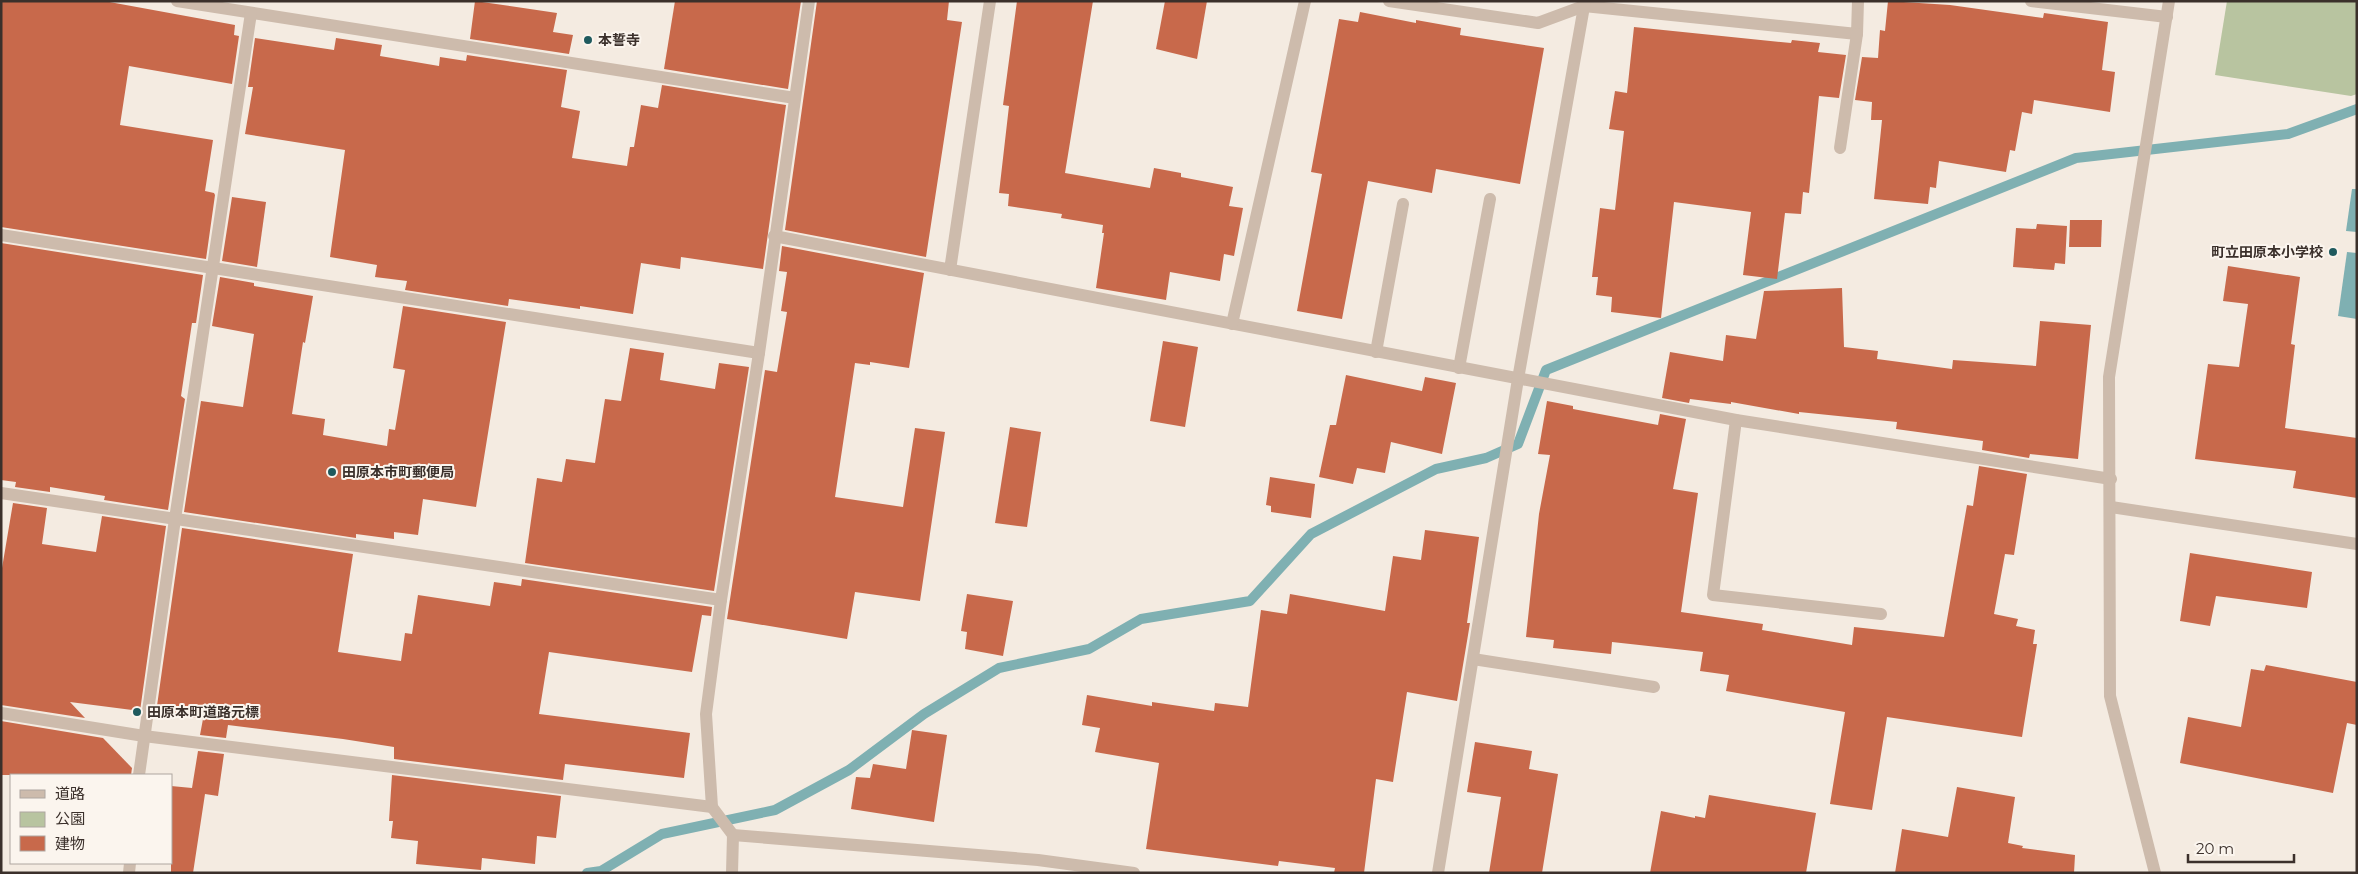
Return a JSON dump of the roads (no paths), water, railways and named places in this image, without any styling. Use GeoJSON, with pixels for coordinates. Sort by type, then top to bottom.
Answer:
{"type":"FeatureCollection","features":[{"type":"Feature","properties":{"kind":"street"},"geometry":{"type":"LineString","coordinates":[[177,1],[795,98]]}},
{"type":"Feature","properties":{"kind":"street"},"geometry":{"type":"LineString","coordinates":[[732,873],[733,835],[712,806],[706,714],[809,1]]}},
{"type":"Feature","properties":{"kind":"street"},"geometry":{"type":"LineString","coordinates":[[950,270],[990,1]]}},
{"type":"Feature","properties":{"kind":"street"},"geometry":{"type":"LineString","coordinates":[[1232,324],[1305,1]]}},
{"type":"Feature","properties":{"kind":"street"},"geometry":{"type":"LineString","coordinates":[[1389,1],[1538,23],[1584,3],[1857,34]]}},
{"type":"Feature","properties":{"kind":"street"},"geometry":{"type":"LineString","coordinates":[[1840,148],[1857,34],[1858,1]]}},
{"type":"Feature","properties":{"kind":"street"},"geometry":{"type":"LineString","coordinates":[[2031,1],[2167,17]]}},
{"type":"Feature","properties":{"kind":"street"},"geometry":{"type":"LineString","coordinates":[[2155,873],[2110,696],[2111,479],[2109,378],[2169,1]]}},
{"type":"Feature","properties":{"kind":"street"},"geometry":{"type":"LineString","coordinates":[[1438,873],[1518,379],[1584,3]]}},
{"type":"Feature","properties":{"kind":"street"},"geometry":{"type":"LineString","coordinates":[[139,774],[175,519],[251,13]]}},
{"type":"Feature","properties":{"kind":"street"},"geometry":{"type":"LineString","coordinates":[[1459,368],[1490,199]]}},
{"type":"Feature","properties":{"kind":"street"},"geometry":{"type":"LineString","coordinates":[[1376,352],[1402,204]]}},
{"type":"Feature","properties":{"kind":"street"},"geometry":{"type":"LineString","coordinates":[[1,235],[759,353]]}},
{"type":"Feature","properties":{"kind":"street"},"geometry":{"type":"LineString","coordinates":[[774,236],[1736,420],[2111,479]]}},
{"type":"Feature","properties":{"kind":"street"},"geometry":{"type":"LineString","coordinates":[[1736,420],[1713,595],[1881,614]]}},
{"type":"Feature","properties":{"kind":"street"},"geometry":{"type":"LineString","coordinates":[[1,493],[721,600]]}},
{"type":"Feature","properties":{"kind":"street"},"geometry":{"type":"LineString","coordinates":[[2111,507],[2357,544]]}},
{"type":"Feature","properties":{"kind":"street"},"geometry":{"type":"LineString","coordinates":[[1473,659],[1654,687]]}},
{"type":"Feature","properties":{"kind":"street"},"geometry":{"type":"LineString","coordinates":[[1,714],[144,736],[712,806]]}},
{"type":"Feature","properties":{"kind":"street"},"geometry":{"type":"LineString","coordinates":[[733,835],[1038,860],[1134,873]]}},
{"type":"Feature","properties":{"kind":"water"},"geometry":{"type":"Polygon","coordinates":[[[2352,189],[2357,189],[2357,232],[2346,231],[2352,189]]]}},
{"type":"Feature","properties":{"kind":"water"},"geometry":{"type":"Polygon","coordinates":[[[2347,252],[2357,253],[2357,319],[2338,316],[2347,252]]]}},
{"type":"Feature","properties":{"kind":"waterway"},"geometry":{"type":"LineString","coordinates":[[587,873],[601,871],[662,834],[775,810],[849,770],[924,714],[999,668],[1089,649],[1141,619],[1250,601],[1311,534],[1436,469],[1486,458],[1518,444],[1546,370],[2076,158],[2288,134],[2357,109]]}},
{"type":"Feature","properties":{"kind":"place","name":"本誓寺"},"geometry":{"type":"Point","coordinates":[588,40]}},
{"type":"Feature","properties":{"kind":"place","name":"町立田原本小学校"},"geometry":{"type":"Point","coordinates":[2333,252]}},
{"type":"Feature","properties":{"kind":"place","name":"田原本市町郵便局"},"geometry":{"type":"Point","coordinates":[332,472]}},
{"type":"Feature","properties":{"kind":"place","name":"田原本町道路元標"},"geometry":{"type":"Point","coordinates":[137,712]}}]}
